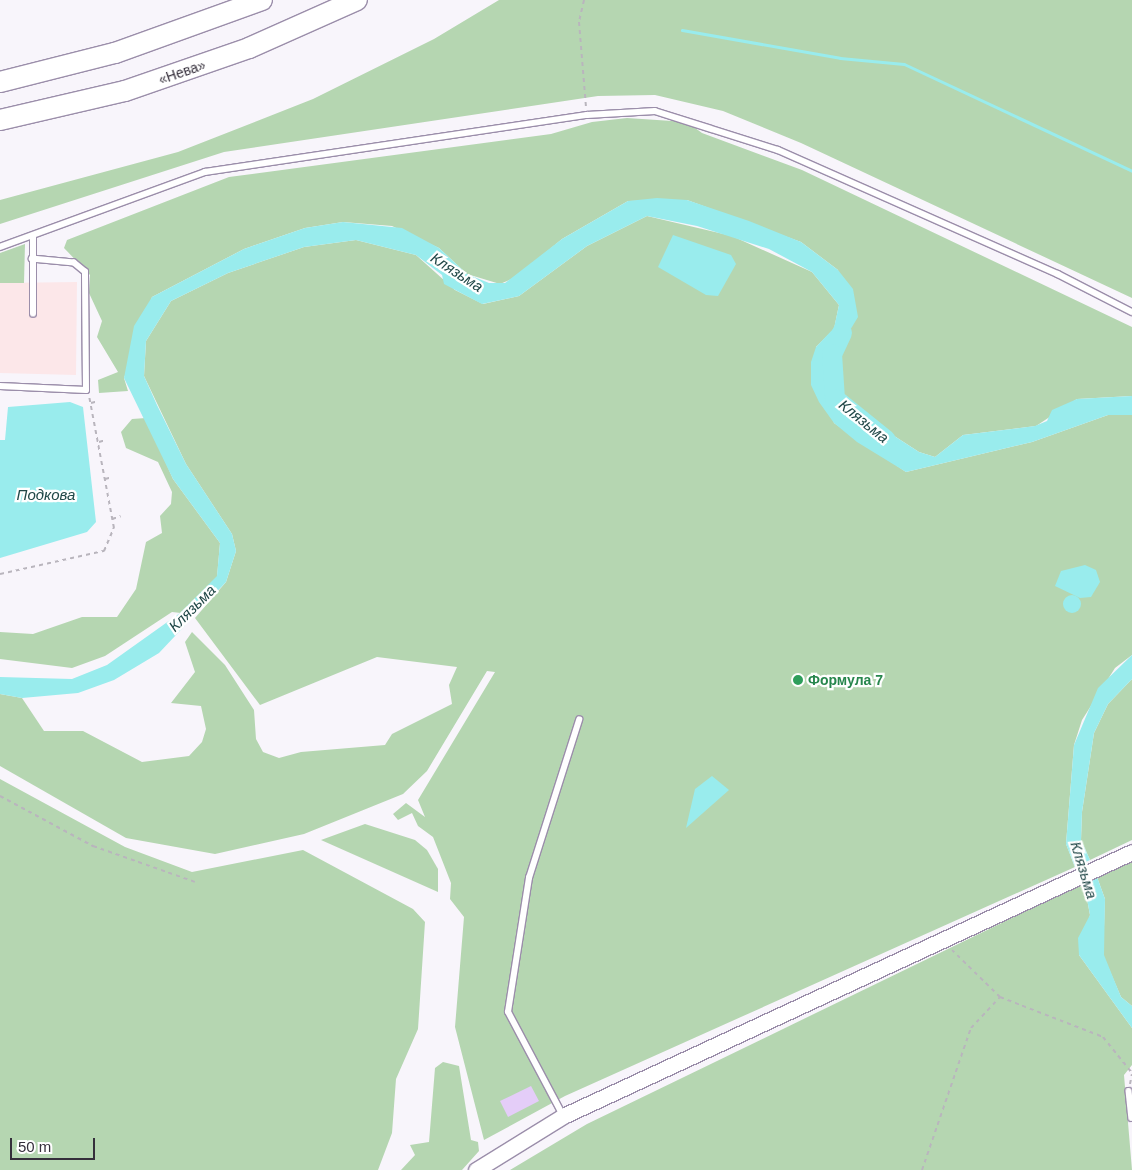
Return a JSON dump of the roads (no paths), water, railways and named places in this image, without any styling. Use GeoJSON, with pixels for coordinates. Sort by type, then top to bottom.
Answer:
{"type":"FeatureCollection","features":[{"type":"Feature","properties":{"kind":"highway"},"geometry":{"type":"LineString","coordinates":[[0,82],[115,54],[262,0]]}},
{"type":"Feature","properties":{"kind":"highway","name":"«Нева»"},"geometry":{"type":"LineString","coordinates":[[0,120],[125,91],[250,48],[357,0]]}},
{"type":"Feature","properties":{"kind":"street"},"geometry":{"type":"LineString","coordinates":[[476,1170],[563,1116],[1132,852]]}},
{"type":"Feature","properties":{"kind":"lane"},"geometry":{"type":"LineString","coordinates":[[0,247],[33,237],[206,172],[587,115],[655,110],[778,150],[1058,274],[1132,312]]}},
{"type":"Feature","properties":{"kind":"lane"},"geometry":{"type":"LineString","coordinates":[[33,237],[33,314]]}},
{"type":"Feature","properties":{"kind":"lane"},"geometry":{"type":"LineString","coordinates":[[0,386],[86,390],[85,272],[74,263],[32,259]]}},
{"type":"Feature","properties":{"kind":"lane"},"geometry":{"type":"LineString","coordinates":[[563,1116],[508,1012],[528,878],[579,720]]}},
{"type":"Feature","properties":{"kind":"lane"},"geometry":{"type":"LineString","coordinates":[[1129,1092],[1132,1118]]}},
{"type":"Feature","properties":{"kind":"water"},"geometry":{"type":"Polygon","coordinates":[[[657,198],[687,200],[749,221],[801,242],[838,270],[853,289],[858,317],[829,365],[837,393],[858,420],[885,430],[919,452],[935,457],[963,435],[1035,426],[1047,421],[1052,410],[1077,399],[1132,396],[1132,415],[1108,415],[1032,442],[906,472],[857,442],[834,423],[819,402],[811,385],[811,362],[816,347],[834,328],[839,305],[812,272],[769,249],[697,226],[647,216],[587,246],[519,296],[482,304],[444,284],[442,275],[416,255],[356,240],[304,247],[228,273],[171,301],[146,341],[144,376],[186,464],[232,534],[236,551],[226,582],[159,653],[114,680],[78,693],[22,698],[0,694],[0,677],[72,679],[107,665],[180,613],[217,576],[220,543],[173,479],[124,378],[134,326],[152,297],[244,249],[305,228],[343,222],[402,228],[439,248],[467,274],[489,283],[505,283],[562,239],[628,201],[657,198]]]}},
{"type":"Feature","properties":{"kind":"water"},"geometry":{"type":"Polygon","coordinates":[[[673,235],[731,255],[736,264],[718,296],[706,295],[658,267],[673,235]]]}},
{"type":"Feature","properties":{"kind":"water","name":"Подкова"},"geometry":{"type":"Polygon","coordinates":[[[70,402],[83,407],[96,522],[87,532],[0,558],[0,440],[5,440],[8,407],[70,402]]]}},
{"type":"Feature","properties":{"kind":"water"},"geometry":{"type":"Polygon","coordinates":[[[1085,565],[1096,570],[1100,582],[1091,597],[1080,598],[1055,586],[1061,571],[1085,565]]]}},
{"type":"Feature","properties":{"kind":"water"},"geometry":{"type":"Polygon","coordinates":[[[1072,595],[1078,598],[1081,604],[1078,610],[1072,613],[1066,610],[1063,604],[1066,598],[1072,595]]]}},
{"type":"Feature","properties":{"kind":"water"},"geometry":{"type":"Polygon","coordinates":[[[1132,655],[1132,679],[1108,704],[1094,733],[1082,812],[1081,840],[1090,860],[1075,867],[1066,844],[1074,745],[1098,688],[1132,655]]]}},
{"type":"Feature","properties":{"kind":"water"},"geometry":{"type":"Polygon","coordinates":[[[712,776],[729,790],[686,828],[695,789],[712,776]]]}},
{"type":"Feature","properties":{"kind":"water"},"geometry":{"type":"Polygon","coordinates":[[[1097,877],[1105,899],[1104,955],[1121,997],[1132,1006],[1132,1028],[1079,955],[1078,938],[1090,915],[1084,883],[1097,877]]]}},
{"type":"Feature","properties":{"kind":"waterway"},"geometry":{"type":"LineString","coordinates":[[682,30],[840,58],[904,64],[1132,171]]}},
{"type":"Feature","properties":{"kind":"waterway","name":"Клязьма"},"geometry":{"type":"LineString","coordinates":[[842,333],[832,354],[835,399],[886,440]]}},
{"type":"Feature","properties":{"kind":"place","name":"Формула 7"},"geometry":{"type":"Point","coordinates":[798,680]}}]}
